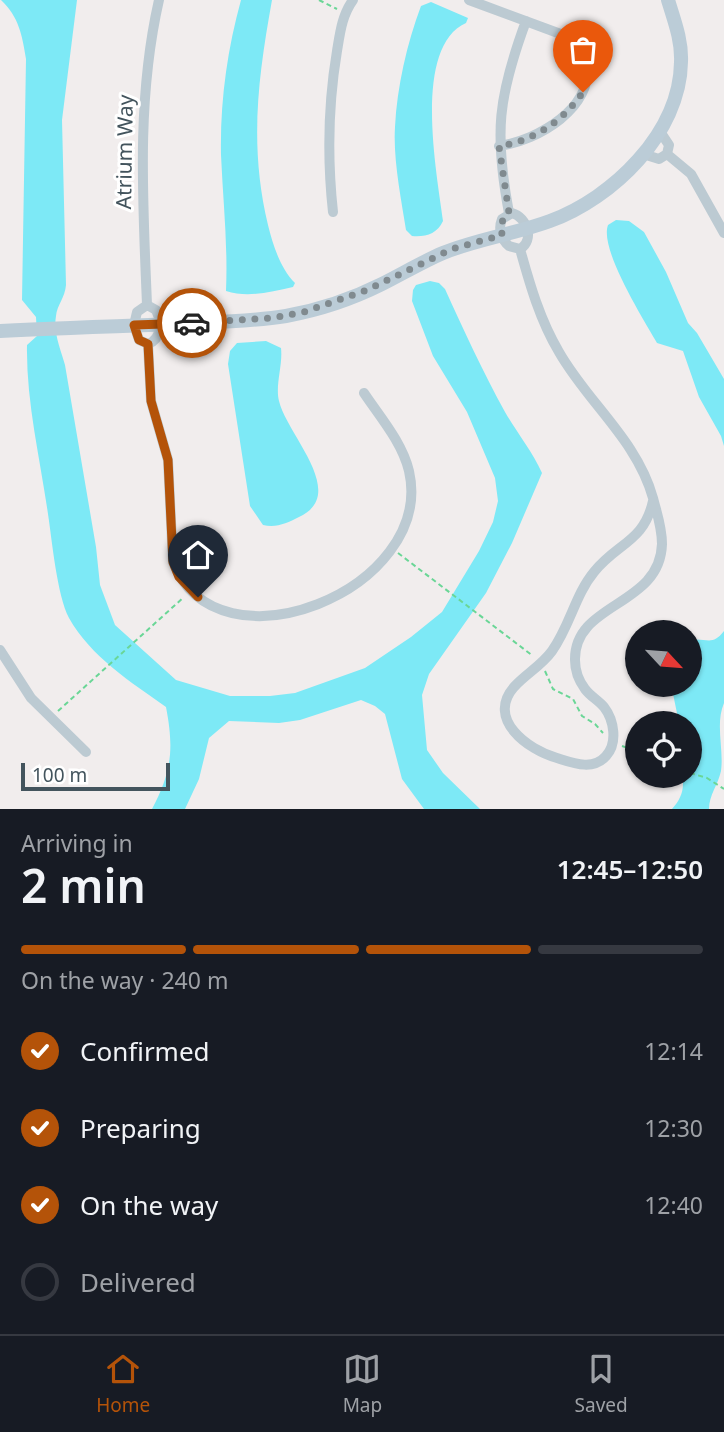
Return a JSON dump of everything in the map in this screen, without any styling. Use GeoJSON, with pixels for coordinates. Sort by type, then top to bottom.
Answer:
{"type":"FeatureCollection","features":[{"type":"Feature","properties":{"kind":"street","name":"Atrium Way"},"geometry":{"type":"LineString","coordinates":[[159,0],[146,73],[141,170],[147,305],[158,312],[159,324]]}},
{"type":"Feature","properties":{"kind":"street"},"geometry":{"type":"LineString","coordinates":[[333,212],[328,164],[329,108],[345,14],[353,0]]}},
{"type":"Feature","properties":{"kind":"street"},"geometry":{"type":"LineString","coordinates":[[469,0],[572,40],[585,57],[587,79],[578,100],[551,125],[526,139],[499,146]]}},
{"type":"Feature","properties":{"kind":"street"},"geometry":{"type":"LineString","coordinates":[[0,331],[254,320],[304,312],[367,290],[452,249],[564,216],[589,202],[622,176],[643,154],[676,97],[681,74],[680,41],[667,0]]}},
{"type":"Feature","properties":{"kind":"street"},"geometry":{"type":"LineString","coordinates":[[509,213],[515,213],[522,218],[527,228],[528,240],[520,249],[509,246],[502,235],[501,223],[509,213],[499,146],[505,84],[526,21]]}},
{"type":"Feature","properties":{"kind":"street"},"geometry":{"type":"LineString","coordinates":[[643,154],[654,159],[663,158],[667,154],[667,140],[659,130]]}},
{"type":"Feature","properties":{"kind":"street"},"geometry":{"type":"LineString","coordinates":[[667,154],[691,174],[724,233]]}},
{"type":"Feature","properties":{"kind":"street"},"geometry":{"type":"LineString","coordinates":[[520,249],[537,308],[552,340],[579,383],[637,457],[659,516],[662,536],[656,569],[647,583],[588,625],[580,636],[575,651],[578,675],[584,689],[607,711],[612,723],[613,742],[604,758],[594,764],[582,765],[540,752],[519,738],[508,721],[506,702],[516,685],[540,666],[565,631],[590,578],[605,560],[638,534],[653,500]]}},
{"type":"Feature","properties":{"kind":"street"},"geometry":{"type":"LineString","coordinates":[[147,305],[137,312],[134,325],[139,340],[148,344]]}},
{"type":"Feature","properties":{"kind":"street"},"geometry":{"type":"LineString","coordinates":[[148,344],[157,338],[159,324]]}},
{"type":"Feature","properties":{"kind":"street"},"geometry":{"type":"LineString","coordinates":[[148,344],[151,401],[168,460],[173,562],[179,577],[190,591],[206,603],[237,613],[276,615],[303,611],[336,597],[357,584],[392,548],[410,507],[409,471],[401,449],[364,393]]}},
{"type":"Feature","properties":{"kind":"street"},"geometry":{"type":"LineString","coordinates":[[0,650],[21,685],[50,719],[86,752]]}},
{"type":"Feature","properties":{"kind":"path"},"geometry":{"type":"LineString","coordinates":[[319,0],[345,14]]}},
{"type":"Feature","properties":{"kind":"path"},"geometry":{"type":"LineString","coordinates":[[392,548],[525,649],[544,669],[553,689],[573,699],[582,716],[595,724],[613,742],[625,746]]}},
{"type":"Feature","properties":{"kind":"path"},"geometry":{"type":"LineString","coordinates":[[50,719],[190,591]]}},
{"type":"Feature","properties":{"kind":"path"},"geometry":{"type":"LineString","coordinates":[[702,777],[724,789]]}},
{"type":"Feature","properties":{"kind":"water"},"geometry":{"type":"Polygon","coordinates":[[[1,0],[77,0],[62,120],[66,285],[55,322],[56,335],[65,365],[100,585],[115,625],[176,680],[230,696],[295,693],[365,668],[442,612],[479,551],[493,522],[498,501],[495,478],[467,412],[433,356],[412,301],[416,285],[430,281],[439,283],[445,289],[497,397],[542,473],[512,543],[486,593],[429,674],[422,695],[427,750],[443,773],[480,809],[424,809],[402,779],[385,714],[361,700],[300,720],[279,723],[229,721],[209,738],[199,779],[185,809],[152,809],[164,783],[170,760],[166,707],[113,668],[89,645],[69,618],[58,582],[34,430],[27,366],[27,345],[37,336],[36,317],[22,300],[26,59],[16,20],[1,0]]]}},
{"type":"Feature","properties":{"kind":"water"},"geometry":{"type":"Polygon","coordinates":[[[241,0],[272,0],[260,85],[257,140],[259,167],[262,196],[272,240],[281,263],[295,283],[293,287],[251,294],[226,291],[221,155],[225,77],[241,0]]]}},
{"type":"Feature","properties":{"kind":"water"},"geometry":{"type":"Polygon","coordinates":[[[431,2],[468,18],[466,23],[449,36],[439,57],[433,84],[433,144],[443,221],[438,229],[430,234],[412,236],[406,230],[398,178],[395,152],[396,112],[407,50],[416,20],[421,6],[431,2]]]}},
{"type":"Feature","properties":{"kind":"water"},"geometry":{"type":"Polygon","coordinates":[[[616,220],[629,221],[644,232],[666,272],[688,323],[697,333],[724,379],[724,446],[699,397],[683,351],[657,343],[624,284],[607,236],[608,225],[616,220]]]}},
{"type":"Feature","properties":{"kind":"water"},"geometry":{"type":"Polygon","coordinates":[[[266,341],[281,348],[279,401],[311,463],[317,479],[318,494],[313,507],[299,517],[273,526],[263,525],[250,506],[228,364],[230,351],[237,343],[266,341]]]}},
{"type":"Feature","properties":{"kind":"water"},"geometry":{"type":"Polygon","coordinates":[[[724,631],[720,776],[710,799],[709,809],[672,809],[683,788],[702,788],[702,711],[677,711],[674,697],[702,697],[702,639],[712,640],[724,631]]]}},
{"type":"Feature","properties":{"kind":"way so far"},"geometry":{"type":"LineString","coordinates":[[192,323],[271,318],[304,312],[382,284],[452,249],[502,235],[501,223],[509,213],[499,146],[526,139],[551,125],[570,109],[583,92]]}},
{"type":"Feature","properties":{"kind":"route"},"geometry":{"type":"LineString","coordinates":[[192,323],[134,325],[139,340],[148,344],[153,415],[168,460],[173,562],[179,577],[198,597]]}}]}
